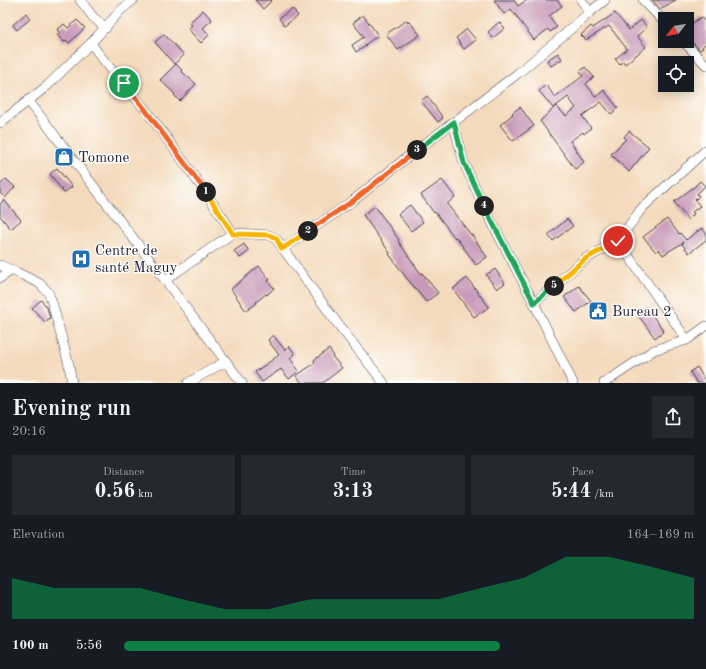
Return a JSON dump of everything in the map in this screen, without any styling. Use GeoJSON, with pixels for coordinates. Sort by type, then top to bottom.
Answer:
{"type":"FeatureCollection","features":[{"type":"Feature","properties":{"kind":"street"},"geometry":{"type":"LineString","coordinates":[[80,0],[93,16],[106,28]]}},
{"type":"Feature","properties":{"kind":"street"},"geometry":{"type":"LineString","coordinates":[[0,123],[47,86],[106,28],[120,11],[133,0]]}},
{"type":"Feature","properties":{"kind":"street"},"geometry":{"type":"LineString","coordinates":[[581,0],[590,12]]}},
{"type":"Feature","properties":{"kind":"street"},"geometry":{"type":"LineString","coordinates":[[282,249],[354,200],[405,159],[517,74],[605,0]]}},
{"type":"Feature","properties":{"kind":"street"},"geometry":{"type":"LineString","coordinates":[[643,0],[658,16]]}},
{"type":"Feature","properties":{"kind":"street"},"geometry":{"type":"LineString","coordinates":[[91,43],[102,59],[144,108],[188,167],[233,234]]}},
{"type":"Feature","properties":{"kind":"street"},"geometry":{"type":"LineString","coordinates":[[690,48],[706,65]]}},
{"type":"Feature","properties":{"kind":"street"},"geometry":{"type":"LineString","coordinates":[[28,100],[242,383]]}},
{"type":"Feature","properties":{"kind":"street"},"geometry":{"type":"LineString","coordinates":[[454,122],[464,163],[488,215],[534,303],[573,383]]}},
{"type":"Feature","properties":{"kind":"street"},"geometry":{"type":"LineString","coordinates":[[534,303],[585,259],[618,241],[642,208],[706,150]]}},
{"type":"Feature","properties":{"kind":"street"},"geometry":{"type":"LineString","coordinates":[[165,280],[233,234],[269,235],[276,238],[282,249],[381,382]]}},
{"type":"Feature","properties":{"kind":"street"},"geometry":{"type":"LineString","coordinates":[[618,241],[687,340]]}},
{"type":"Feature","properties":{"kind":"street"},"geometry":{"type":"LineString","coordinates":[[0,266],[39,283],[48,292],[69,365],[72,383]]}},
{"type":"Feature","properties":{"kind":"street"},"geometry":{"type":"LineString","coordinates":[[0,278],[12,270]]}},
{"type":"Feature","properties":{"kind":"street"},"geometry":{"type":"LineString","coordinates":[[604,383],[654,350],[687,340],[706,326]]}},
{"type":"Feature","properties":{"kind":"street"},"geometry":{"type":"LineString","coordinates":[[188,383],[226,361]]}},
{"type":"Feature","properties":{"kind":"building"},"geometry":{"type":"Polygon","coordinates":[[[255,0],[272,0],[263,9],[255,0]]]}},
{"type":"Feature","properties":{"kind":"building"},"geometry":{"type":"Polygon","coordinates":[[[494,0],[514,0],[518,6],[527,0],[557,0],[562,6],[549,16],[557,27],[550,32],[548,29],[534,40],[511,9],[504,14],[494,0]]]}},
{"type":"Feature","properties":{"kind":"building"},"geometry":{"type":"Polygon","coordinates":[[[652,0],[676,0],[660,9],[652,0]]]}},
{"type":"Feature","properties":{"kind":"building"},"geometry":{"type":"Polygon","coordinates":[[[293,9],[298,16],[284,26],[279,18],[293,9]]]}},
{"type":"Feature","properties":{"kind":"building"},"geometry":{"type":"Polygon","coordinates":[[[203,10],[212,20],[203,28],[209,35],[201,43],[188,29],[192,25],[189,23],[203,10]]]}},
{"type":"Feature","properties":{"kind":"building"},"geometry":{"type":"Polygon","coordinates":[[[26,13],[30,19],[17,30],[13,25],[26,13]]]}},
{"type":"Feature","properties":{"kind":"building"},"geometry":{"type":"Polygon","coordinates":[[[615,13],[629,30],[641,20],[647,27],[637,36],[646,47],[625,64],[623,61],[620,64],[615,59],[627,49],[609,26],[586,40],[581,35],[591,26],[593,28],[615,13]]]}},
{"type":"Feature","properties":{"kind":"building"},"geometry":{"type":"Polygon","coordinates":[[[363,15],[378,35],[365,45],[366,46],[356,52],[352,45],[364,37],[353,23],[363,15]]]}},
{"type":"Feature","properties":{"kind":"building"},"geometry":{"type":"Polygon","coordinates":[[[701,17],[706,23],[706,43],[700,50],[694,44],[694,22],[701,17]]]}},
{"type":"Feature","properties":{"kind":"building"},"geometry":{"type":"Polygon","coordinates":[[[77,20],[85,28],[69,43],[66,40],[64,42],[57,35],[60,33],[57,30],[64,24],[68,28],[77,20]]]}},
{"type":"Feature","properties":{"kind":"building"},"geometry":{"type":"Polygon","coordinates":[[[407,20],[420,35],[398,50],[386,34],[407,20]]]}},
{"type":"Feature","properties":{"kind":"building"},"geometry":{"type":"Polygon","coordinates":[[[499,22],[505,28],[493,38],[488,32],[499,22]]]}},
{"type":"Feature","properties":{"kind":"building"},"geometry":{"type":"Polygon","coordinates":[[[467,29],[476,40],[464,49],[456,38],[467,29]]]}},
{"type":"Feature","properties":{"kind":"building"},"geometry":{"type":"Polygon","coordinates":[[[164,34],[184,55],[174,64],[155,42],[164,34]]]}},
{"type":"Feature","properties":{"kind":"building"},"geometry":{"type":"Polygon","coordinates":[[[558,53],[562,59],[551,66],[547,60],[558,53]]]}},
{"type":"Feature","properties":{"kind":"building"},"geometry":{"type":"Polygon","coordinates":[[[176,64],[182,70],[181,71],[196,84],[180,101],[174,95],[175,94],[160,80],[176,64]]]}},
{"type":"Feature","properties":{"kind":"building"},"geometry":{"type":"Polygon","coordinates":[[[585,67],[594,77],[586,84],[596,97],[604,90],[618,108],[611,114],[601,102],[582,116],[591,128],[584,134],[583,132],[570,141],[584,162],[575,169],[540,121],[556,106],[553,108],[539,91],[546,85],[555,97],[583,76],[580,72],[585,67]],[[568,97],[556,106],[566,116],[576,108],[568,97]]]}},
{"type":"Feature","properties":{"kind":"building"},"geometry":{"type":"Polygon","coordinates":[[[427,96],[443,118],[438,122],[421,101],[427,96]]]}},
{"type":"Feature","properties":{"kind":"building"},"geometry":{"type":"Polygon","coordinates":[[[520,107],[534,126],[513,141],[500,125],[520,107]]]}},
{"type":"Feature","properties":{"kind":"building"},"geometry":{"type":"Polygon","coordinates":[[[629,131],[649,147],[629,172],[611,154],[626,139],[624,137],[629,131]]]}},
{"type":"Feature","properties":{"kind":"building"},"geometry":{"type":"Polygon","coordinates":[[[57,168],[72,187],[64,193],[50,174],[57,168]]]}},
{"type":"Feature","properties":{"kind":"building"},"geometry":{"type":"Polygon","coordinates":[[[6,179],[15,187],[5,198],[0,193],[0,185],[6,179]]]}},
{"type":"Feature","properties":{"kind":"building"},"geometry":{"type":"Polygon","coordinates":[[[442,180],[455,197],[447,204],[472,235],[487,257],[476,265],[456,237],[455,238],[435,212],[434,213],[421,195],[442,180]]]}},
{"type":"Feature","properties":{"kind":"building"},"geometry":{"type":"Polygon","coordinates":[[[700,181],[705,186],[697,194],[699,196],[695,200],[700,206],[692,212],[694,214],[688,220],[674,202],[700,181]]]}},
{"type":"Feature","properties":{"kind":"building"},"geometry":{"type":"Polygon","coordinates":[[[4,200],[21,220],[11,229],[0,216],[0,204],[4,200]]]}},
{"type":"Feature","properties":{"kind":"building"},"geometry":{"type":"Polygon","coordinates":[[[410,205],[423,222],[411,231],[398,214],[410,205]]]}},
{"type":"Feature","properties":{"kind":"building"},"geometry":{"type":"Polygon","coordinates":[[[375,206],[421,274],[422,273],[438,293],[426,302],[389,254],[390,253],[363,215],[375,206]]]}},
{"type":"Feature","properties":{"kind":"building"},"geometry":{"type":"Polygon","coordinates":[[[567,219],[573,226],[553,241],[548,235],[567,219]]]}},
{"type":"Feature","properties":{"kind":"building"},"geometry":{"type":"Polygon","coordinates":[[[667,219],[686,240],[702,228],[706,233],[706,240],[689,253],[682,244],[684,242],[663,255],[659,249],[656,252],[643,237],[667,219]]]}},
{"type":"Feature","properties":{"kind":"building"},"geometry":{"type":"Polygon","coordinates":[[[244,244],[249,251],[240,258],[234,251],[244,244]]]}},
{"type":"Feature","properties":{"kind":"building"},"geometry":{"type":"Polygon","coordinates":[[[259,266],[270,280],[268,281],[274,288],[246,311],[231,289],[259,266]]]}},
{"type":"Feature","properties":{"kind":"building"},"geometry":{"type":"Polygon","coordinates":[[[495,269],[505,283],[497,289],[486,275],[495,269]]]}},
{"type":"Feature","properties":{"kind":"building"},"geometry":{"type":"Polygon","coordinates":[[[467,278],[489,307],[474,317],[453,289],[467,278]]]}},
{"type":"Feature","properties":{"kind":"building"},"geometry":{"type":"Polygon","coordinates":[[[579,286],[591,301],[576,312],[564,297],[579,286]]]}},
{"type":"Feature","properties":{"kind":"building"},"geometry":{"type":"Polygon","coordinates":[[[41,300],[47,307],[50,318],[45,322],[32,308],[41,300]]]}},
{"type":"Feature","properties":{"kind":"building"},"geometry":{"type":"Polygon","coordinates":[[[646,307],[664,331],[655,338],[637,314],[646,307]]]}},
{"type":"Feature","properties":{"kind":"building"},"geometry":{"type":"Polygon","coordinates":[[[273,335],[285,350],[289,346],[295,354],[290,358],[299,371],[289,379],[281,369],[262,382],[255,372],[279,355],[268,340],[273,335]]]}},
{"type":"Feature","properties":{"kind":"building"},"geometry":{"type":"Polygon","coordinates":[[[329,349],[333,355],[332,356],[342,368],[323,383],[302,383],[296,376],[315,363],[314,360],[329,349]]]}},
{"type":"Feature","properties":{"kind":"building"},"geometry":{"type":"Polygon","coordinates":[[[697,367],[706,383],[697,383],[690,372],[697,367]]]}},
{"type":"Feature","properties":{"kind":"place","name":"Tomone"},"geometry":{"type":"Point","coordinates":[64,157]}},
{"type":"Feature","properties":{"kind":"place","name":"Centre de santé Maguy"},"geometry":{"type":"Point","coordinates":[81,259]}},
{"type":"Feature","properties":{"kind":"place","name":"Bureau 2"},"geometry":{"type":"Point","coordinates":[598,311]}},
{"type":"Feature","properties":{"kind":"route"},"geometry":{"type":"LineString","coordinates":[[124,83],[188,167],[233,234],[269,235],[276,238],[282,249],[354,200],[454,122],[464,163],[488,215],[534,303],[585,259],[618,241]]}}]}
